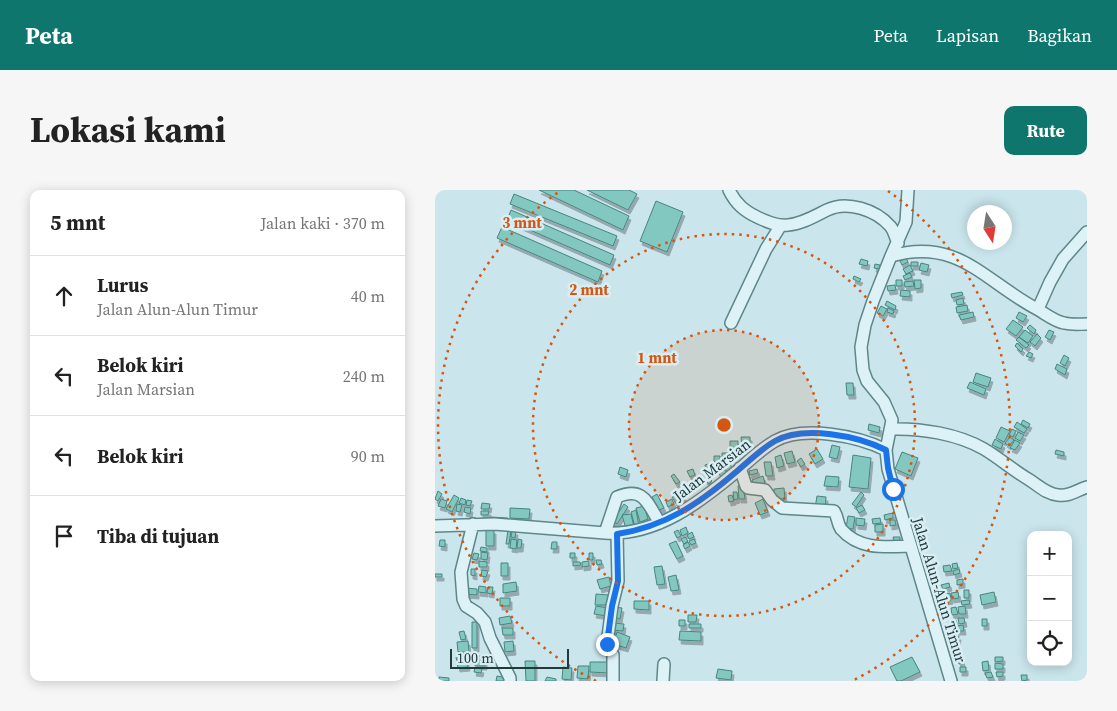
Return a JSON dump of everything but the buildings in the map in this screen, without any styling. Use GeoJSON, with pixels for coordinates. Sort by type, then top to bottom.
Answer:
{"type":"FeatureCollection","features":[{"type":"Feature","properties":{"kind":"street"},"geometry":{"type":"LineString","coordinates":[[729,190],[738,205],[748,213],[781,225],[797,224],[829,209],[841,206],[867,210],[879,216],[891,228],[898,243]]}},
{"type":"Feature","properties":{"kind":"street"},"geometry":{"type":"LineString","coordinates":[[886,450],[892,420],[884,402],[867,381],[862,364],[861,347],[867,318],[891,256],[907,222],[908,190]]}},
{"type":"Feature","properties":{"kind":"street"},"geometry":{"type":"LineString","coordinates":[[731,323],[766,249],[781,225]]}},
{"type":"Feature","properties":{"kind":"street"},"geometry":{"type":"LineString","coordinates":[[1038,310],[1050,282],[1063,259],[1087,232]]}},
{"type":"Feature","properties":{"kind":"street"},"geometry":{"type":"LineString","coordinates":[[891,256],[926,250],[949,256],[971,265],[1038,310],[1063,323],[1087,324]]}},
{"type":"Feature","properties":{"kind":"street"},"geometry":{"type":"LineString","coordinates":[[891,429],[911,428],[937,433],[983,449],[1051,494],[1068,495],[1087,487]]}},
{"type":"Feature","properties":{"kind":"street","name":"Jalan Marsian"},"geometry":{"type":"LineString","coordinates":[[435,526],[494,524],[617,534],[631,532],[660,523],[695,503],[776,440],[801,434],[825,434],[840,436],[886,450]]}},
{"type":"Feature","properties":{"kind":"street","name":"Jalan Alun-Alun Timur"},"geometry":{"type":"LineString","coordinates":[[886,450],[888,468],[951,681]]}},
{"type":"Feature","properties":{"kind":"street"},"geometry":{"type":"LineString","coordinates":[[740,468],[746,486],[765,490],[772,500],[782,508],[834,511],[837,515],[839,526],[851,538],[864,545],[910,546]]}},
{"type":"Feature","properties":{"kind":"street"},"geometry":{"type":"LineString","coordinates":[[605,533],[617,497],[634,492],[643,496],[660,523]]}},
{"type":"Feature","properties":{"kind":"street"},"geometry":{"type":"LineString","coordinates":[[473,524],[461,572],[463,599],[466,606],[477,613],[485,622],[490,638],[511,678],[510,681]]}},
{"type":"Feature","properties":{"kind":"street"},"geometry":{"type":"LineString","coordinates":[[613,681],[613,655],[607,644],[612,606],[618,581],[617,534]]}},
{"type":"Feature","properties":{"kind":"street"},"geometry":{"type":"LineString","coordinates":[[663,681],[664,664]]}},
{"type":"Feature","properties":{"kind":"route"},"geometry":{"type":"LineString","coordinates":[[607,644],[612,606],[618,581],[617,534],[631,532],[660,523],[683,512],[776,440],[812,433],[847,438],[878,446],[886,450],[893,489]]}}]}
